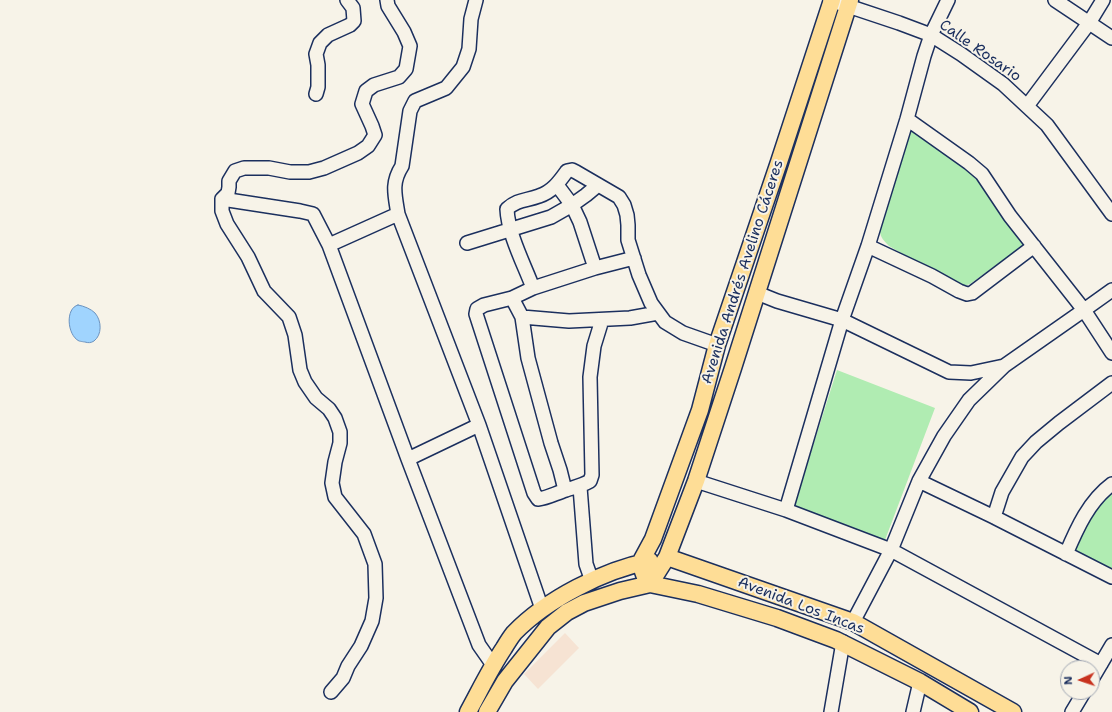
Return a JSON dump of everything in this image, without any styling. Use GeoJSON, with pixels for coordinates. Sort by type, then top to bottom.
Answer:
{"type":"FeatureCollection","features":[{"type":"Feature","properties":{"kind":"main road","name":"Avenida Andrés Avelino Cáceres"},"geometry":{"type":"LineString","coordinates":[[640,563],[653,539],[700,410],[717,345],[779,162],[831,0]]}},
{"type":"Feature","properties":{"kind":"main road","name":"Avenida Andrés Avelino Cáceres"},"geometry":{"type":"LineString","coordinates":[[650,584],[667,557],[696,481],[850,2]]}},
{"type":"Feature","properties":{"kind":"main road"},"geometry":{"type":"LineString","coordinates":[[779,162],[797,167]]}},
{"type":"Feature","properties":{"kind":"main road"},"geometry":{"type":"LineString","coordinates":[[700,410],[717,416]]}},
{"type":"Feature","properties":{"kind":"main road"},"geometry":{"type":"LineString","coordinates":[[468,712],[493,666],[514,634],[542,609],[569,592],[616,571],[640,563],[667,557]]}},
{"type":"Feature","properties":{"kind":"main road","name":"Avenida Los Incas"},"geometry":{"type":"LineString","coordinates":[[667,557],[853,622],[1013,712]]}},
{"type":"Feature","properties":{"kind":"main road"},"geometry":{"type":"LineString","coordinates":[[487,712],[505,681],[548,627],[567,612],[584,603],[620,591],[650,584],[645,577],[640,563]]}},
{"type":"Feature","properties":{"kind":"main road","name":"Avenida Los Incas"},"geometry":{"type":"LineString","coordinates":[[650,584],[698,594],[777,618],[842,642],[920,682],[970,712]]}},
{"type":"Feature","properties":{"kind":"street"},"geometry":{"type":"LineString","coordinates":[[316,94],[318,87],[318,65],[316,54],[320,43],[328,35],[350,25],[354,21],[353,8],[347,0]]}},
{"type":"Feature","properties":{"kind":"street"},"geometry":{"type":"LineString","coordinates":[[331,692],[342,678],[361,646],[372,622],[376,598],[375,564],[364,534],[335,497],[332,483],[335,462],[340,444],[340,432],[335,418],[329,409],[316,398],[305,382],[300,370],[295,335],[289,317],[264,291],[248,257],[227,224],[222,211],[222,200],[228,192],[229,181],[235,171],[244,168],[269,168],[290,172],[309,172],[324,168],[358,153],[368,146],[374,135],[372,126],[362,104],[366,91],[374,86],[399,77],[406,69],[410,46],[404,32],[388,6],[387,0]]}},
{"type":"Feature","properties":{"kind":"street"},"geometry":{"type":"LineString","coordinates":[[476,0],[471,19],[469,49],[463,67],[446,88],[415,101],[410,111],[402,166],[398,172],[394,188],[398,214],[479,425],[542,609]]}},
{"type":"Feature","properties":{"kind":"street","name":"Calle Rosario"},"geometry":{"type":"LineString","coordinates":[[831,0],[850,2],[931,35],[1003,84],[1047,125],[1112,214]]}},
{"type":"Feature","properties":{"kind":"street"},"geometry":{"type":"LineString","coordinates":[[786,510],[842,320],[868,246],[907,119],[924,56],[931,35],[948,0]]}},
{"type":"Feature","properties":{"kind":"street"},"geometry":{"type":"LineString","coordinates":[[1055,0],[1112,38]]}},
{"type":"Feature","properties":{"kind":"street"},"geometry":{"type":"LineString","coordinates":[[1027,106],[1089,23],[1103,0]]}},
{"type":"Feature","properties":{"kind":"street"},"geometry":{"type":"LineString","coordinates":[[907,119],[982,174],[1010,216],[1084,310],[1112,353]]}},
{"type":"Feature","properties":{"kind":"street"},"geometry":{"type":"LineString","coordinates":[[533,288],[510,228],[506,209],[513,203],[540,196],[557,185],[567,171],[572,170],[619,197],[624,205],[628,225],[628,240],[639,276],[651,303],[665,322],[683,333],[717,345]]}},
{"type":"Feature","properties":{"kind":"street"},"geometry":{"type":"LineString","coordinates":[[557,185],[572,205],[580,222],[595,268]]}},
{"type":"Feature","properties":{"kind":"street"},"geometry":{"type":"LineString","coordinates":[[467,242],[551,217],[572,205],[598,185]]}},
{"type":"Feature","properties":{"kind":"street"},"geometry":{"type":"LineString","coordinates":[[222,200],[313,214],[329,245],[479,645],[493,666]]}},
{"type":"Feature","properties":{"kind":"street"},"geometry":{"type":"LineString","coordinates":[[329,245],[398,214]]}},
{"type":"Feature","properties":{"kind":"street"},"geometry":{"type":"LineString","coordinates":[[868,246],[932,276],[959,292],[967,294],[972,293],[1034,246]]}},
{"type":"Feature","properties":{"kind":"street"},"geometry":{"type":"LineString","coordinates":[[602,320],[594,346],[590,377],[592,475],[590,481],[580,487],[565,490],[545,498],[538,499],[534,493],[476,314],[477,309],[484,305],[512,298],[533,288],[595,268],[634,258]]}},
{"type":"Feature","properties":{"kind":"street"},"geometry":{"type":"LineString","coordinates":[[853,622],[891,550],[918,481],[944,436],[970,400],[1004,366],[1112,290]]}},
{"type":"Feature","properties":{"kind":"street"},"geometry":{"type":"LineString","coordinates":[[757,293],[777,301],[842,320],[949,372],[972,373],[1004,366]]}},
{"type":"Feature","properties":{"kind":"street"},"geometry":{"type":"LineString","coordinates":[[512,298],[522,317],[528,358],[565,490]]}},
{"type":"Feature","properties":{"kind":"street"},"geometry":{"type":"LineString","coordinates":[[522,317],[569,321],[630,318],[658,313]]}},
{"type":"Feature","properties":{"kind":"street"},"geometry":{"type":"LineString","coordinates":[[994,518],[1002,492],[1022,457],[1036,442],[1112,384]]}},
{"type":"Feature","properties":{"kind":"street"},"geometry":{"type":"LineString","coordinates":[[408,459],[479,425]]}},
{"type":"Feature","properties":{"kind":"street"},"geometry":{"type":"LineString","coordinates":[[696,481],[786,510],[891,550],[1101,664],[1112,645]]}},
{"type":"Feature","properties":{"kind":"street"},"geometry":{"type":"LineString","coordinates":[[918,481],[1112,577]]}},
{"type":"Feature","properties":{"kind":"street"},"geometry":{"type":"LineString","coordinates":[[1066,554],[1076,529],[1091,505],[1112,484]]}},
{"type":"Feature","properties":{"kind":"street"},"geometry":{"type":"LineString","coordinates":[[580,487],[586,564],[592,581]]}},
{"type":"Feature","properties":{"kind":"street"},"geometry":{"type":"LineString","coordinates":[[831,712],[842,642]]}},
{"type":"Feature","properties":{"kind":"street"},"geometry":{"type":"LineString","coordinates":[[913,712],[920,682]]}},
{"type":"Feature","properties":{"kind":"street"},"geometry":{"type":"LineString","coordinates":[[1072,712],[1079,700]]}},
{"type":"Feature","properties":{"kind":"shaded area"},"geometry":{"type":"Polygon","coordinates":[[[565,633],[579,648],[538,689],[524,674],[565,633]]]}},
{"type":"Feature","properties":{"kind":"green space"},"geometry":{"type":"Polygon","coordinates":[[[910,125],[978,177],[1024,245],[970,284],[962,286],[954,284],[889,246],[881,235],[880,225],[910,125]]]}},
{"type":"Feature","properties":{"kind":"green space"},"geometry":{"type":"Polygon","coordinates":[[[837,370],[935,408],[885,540],[794,506],[837,370]]]}},
{"type":"Feature","properties":{"kind":"green space"},"geometry":{"type":"Polygon","coordinates":[[[1112,490],[1112,573],[1073,553],[1086,521],[1097,504],[1112,490]]]}},
{"type":"Feature","properties":{"kind":"water"},"geometry":{"type":"Polygon","coordinates":[[[78,305],[92,310],[99,320],[100,332],[97,338],[92,342],[88,343],[79,341],[75,338],[70,328],[69,316],[74,307],[78,305]]]}}]}
